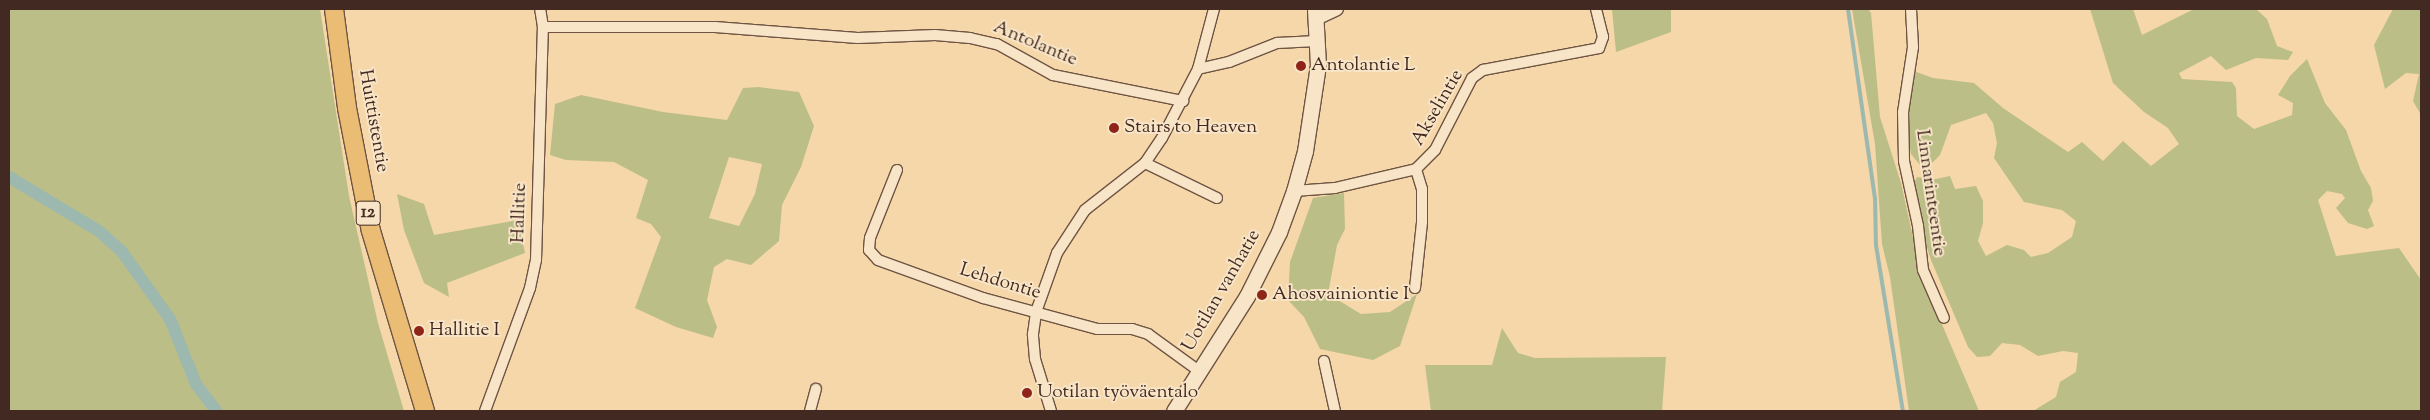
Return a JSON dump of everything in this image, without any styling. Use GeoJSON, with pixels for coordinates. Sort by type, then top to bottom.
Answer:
{"type":"FeatureCollection","features":[{"type":"Feature","properties":{"kind":"highway","name":"Huittistentie"},"geometry":{"type":"LineString","coordinates":[[334,9],[347,108],[371,230],[425,411]]}},
{"type":"Feature","properties":{"kind":"main road","name":"Uotilan vanhatie"},"geometry":{"type":"LineString","coordinates":[[1174,411],[1247,296],[1279,232],[1294,192],[1310,119],[1317,41],[1316,14]]}},
{"type":"Feature","properties":{"kind":"street","name":"Hallitie"},"geometry":{"type":"LineString","coordinates":[[486,411],[527,297],[536,260],[543,27],[540,9]]}},
{"type":"Feature","properties":{"kind":"street"},"geometry":{"type":"LineString","coordinates":[[1051,411],[1035,359],[1036,312],[1057,252],[1077,221],[1108,190],[1145,163],[1183,101],[1198,69],[1214,9]]}},
{"type":"Feature","properties":{"kind":"street"},"geometry":{"type":"LineString","coordinates":[[1316,14],[1337,9]]}},
{"type":"Feature","properties":{"kind":"street","name":"Akselintie"},"geometry":{"type":"LineString","coordinates":[[1415,288],[1422,222],[1422,189],[1416,169],[1435,150],[1472,78],[1483,70],[1599,48],[1603,37],[1596,9]]}},
{"type":"Feature","properties":{"kind":"street","name":"Linnarinteentie"},"geometry":{"type":"LineString","coordinates":[[1911,9],[1913,47],[1902,112],[1904,161],[1918,226],[1922,270],[1944,318]]}},
{"type":"Feature","properties":{"kind":"street","name":"Antolantie"},"geometry":{"type":"LineString","coordinates":[[543,27],[715,27],[858,38],[935,35],[970,38],[997,44],[1053,75],[1183,101]]}},
{"type":"Feature","properties":{"kind":"street"},"geometry":{"type":"LineString","coordinates":[[1198,69],[1229,62],[1277,43],[1317,41]]}},
{"type":"Feature","properties":{"kind":"street"},"geometry":{"type":"LineString","coordinates":[[1145,163],[1217,198]]}},
{"type":"Feature","properties":{"kind":"street"},"geometry":{"type":"LineString","coordinates":[[1294,192],[1335,188],[1416,169]]}},
{"type":"Feature","properties":{"kind":"street","name":"Lehdontie"},"geometry":{"type":"LineString","coordinates":[[897,170],[870,238],[869,250],[878,260],[983,298],[1097,329],[1132,329],[1148,334],[1199,371]]}},
{"type":"Feature","properties":{"kind":"street"},"geometry":{"type":"LineString","coordinates":[[1324,362],[1335,411]]}},
{"type":"Feature","properties":{"kind":"street"},"geometry":{"type":"LineString","coordinates":[[810,411],[816,390]]}},
{"type":"Feature","properties":{"kind":"green space"},"geometry":{"type":"Polygon","coordinates":[[[9,9],[320,9],[349,196],[378,323],[404,411],[9,411],[9,9]]]}},
{"type":"Feature","properties":{"kind":"green space"},"geometry":{"type":"Polygon","coordinates":[[[1612,9],[1671,9],[1671,32],[1616,52],[1612,9]]]}},
{"type":"Feature","properties":{"kind":"green space"},"geometry":{"type":"Polygon","coordinates":[[[1852,9],[1868,9],[1871,13],[1880,117],[1901,183],[1916,251],[1941,322],[1979,411],[1909,411],[1890,277],[1882,244],[1875,144],[1852,9]]]}},
{"type":"Feature","properties":{"kind":"green space"},"geometry":{"type":"Polygon","coordinates":[[[2090,9],[2133,9],[2142,35],[2194,9],[2256,9],[2267,19],[2277,46],[2293,52],[2288,60],[2256,58],[2226,70],[2211,56],[2179,73],[2182,79],[2232,82],[2236,88],[2237,116],[2254,129],[2292,115],[2293,103],[2278,95],[2290,76],[2307,59],[2325,103],[2346,130],[2361,171],[2371,188],[2373,201],[2368,210],[2374,226],[2367,229],[2348,223],[2336,208],[2345,198],[2342,194],[2327,191],[2318,200],[2336,256],[2399,248],[2421,280],[2421,411],[2033,411],[2056,397],[2060,382],[2076,372],[2078,353],[2063,351],[2038,356],[2020,345],[2002,343],[1990,356],[1977,357],[1968,347],[1931,260],[1918,218],[1913,185],[1917,177],[1936,179],[1950,176],[1955,189],[1976,186],[1983,201],[1983,223],[1978,241],[1986,256],[2007,245],[2024,250],[2031,257],[2048,253],[2072,237],[2076,221],[2062,210],[2024,202],[1994,158],[1997,143],[1993,123],[1986,113],[1951,125],[1940,155],[1929,166],[1920,165],[1911,154],[1902,102],[1908,69],[1933,78],[1974,83],[2003,108],[2068,152],[2082,142],[2103,161],[2123,141],[2151,166],[2179,144],[2168,128],[2144,112],[2113,83],[2090,9]]]}},
{"type":"Feature","properties":{"kind":"green space"},"geometry":{"type":"Polygon","coordinates":[[[2393,9],[2421,9],[2421,115],[2413,101],[2419,74],[2406,73],[2385,89],[2374,45],[2393,9]]]}},
{"type":"Feature","properties":{"kind":"green space"},"geometry":{"type":"Polygon","coordinates":[[[759,87],[799,92],[814,126],[801,167],[782,205],[779,241],[751,265],[727,259],[714,267],[707,300],[717,327],[713,338],[676,327],[635,308],[661,237],[651,224],[636,218],[648,180],[614,162],[566,160],[550,155],[555,104],[581,95],[663,112],[727,120],[743,88],[759,87]],[[729,157],[709,218],[739,226],[755,194],[762,164],[729,157]]]}},
{"type":"Feature","properties":{"kind":"green space"},"geometry":{"type":"Polygon","coordinates":[[[1344,193],[1345,229],[1337,245],[1328,294],[1361,314],[1390,312],[1417,294],[1400,346],[1373,360],[1320,349],[1304,317],[1288,300],[1290,262],[1313,198],[1344,193]]]}},
{"type":"Feature","properties":{"kind":"green space"},"geometry":{"type":"Polygon","coordinates":[[[397,194],[424,204],[434,235],[518,220],[525,253],[447,283],[449,297],[424,283],[404,230],[397,194]]]}},
{"type":"Feature","properties":{"kind":"green space"},"geometry":{"type":"Polygon","coordinates":[[[1502,328],[1518,353],[1535,358],[1666,357],[1662,411],[1431,411],[1425,365],[1492,365],[1502,328]]]}},
{"type":"Feature","properties":{"kind":"waterway"},"geometry":{"type":"LineString","coordinates":[[1848,9],[1875,198],[1876,245],[1903,411]]}},
{"type":"Feature","properties":{"kind":"waterway"},"geometry":{"type":"LineString","coordinates":[[9,177],[99,231],[122,252],[170,319],[196,384],[216,411]]}},
{"type":"Feature","properties":{"kind":"place","name":"Antolantie L"},"geometry":{"type":"Point","coordinates":[1301,66]}},
{"type":"Feature","properties":{"kind":"place","name":"Stairs to Heaven"},"geometry":{"type":"Point","coordinates":[1114,128]}},
{"type":"Feature","properties":{"kind":"place","name":"Ahosvainiontie I"},"geometry":{"type":"Point","coordinates":[1262,295]}},
{"type":"Feature","properties":{"kind":"place","name":"Hallitie I"},"geometry":{"type":"Point","coordinates":[419,331]}},
{"type":"Feature","properties":{"kind":"place","name":"Uotilan työväentalo"},"geometry":{"type":"Point","coordinates":[1027,393]}}]}
